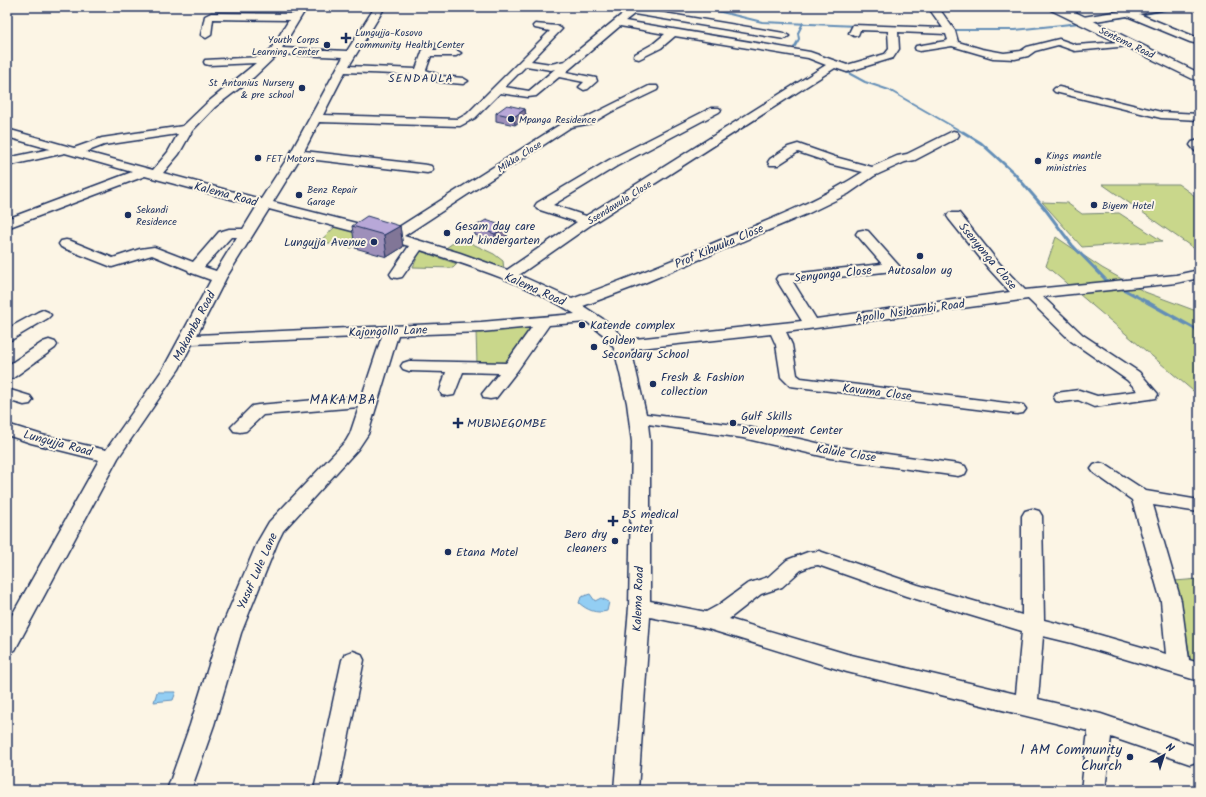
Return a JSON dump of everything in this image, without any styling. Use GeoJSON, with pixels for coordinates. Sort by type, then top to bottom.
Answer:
{"type":"FeatureCollection","features":[{"type":"Feature","properties":{"kind":"main road","name":"Sentema Road"},"geometry":{"type":"LineString","coordinates":[[1055,7],[1199,78]]}},
{"type":"Feature","properties":{"kind":"street"},"geometry":{"type":"LineString","coordinates":[[7,224],[149,174],[173,154],[187,129],[212,105],[237,87],[275,51],[302,7]]}},
{"type":"Feature","properties":{"kind":"street","name":"Makamba Road"},"geometry":{"type":"LineString","coordinates":[[7,644],[110,456],[171,369],[219,278],[296,154],[350,54],[380,7]]}},
{"type":"Feature","properties":{"kind":"street"},"geometry":{"type":"LineString","coordinates":[[933,7],[949,29],[953,41],[952,43]]}},
{"type":"Feature","properties":{"kind":"street"},"geometry":{"type":"LineString","coordinates":[[1083,20],[1160,7]]}},
{"type":"Feature","properties":{"kind":"street"},"geometry":{"type":"LineString","coordinates":[[497,89],[531,94],[634,9],[784,36]]}},
{"type":"Feature","properties":{"kind":"street"},"geometry":{"type":"LineString","coordinates":[[1129,13],[1194,40]]}},
{"type":"Feature","properties":{"kind":"street"},"geometry":{"type":"LineString","coordinates":[[206,34],[208,18],[211,16],[295,17]]}},
{"type":"Feature","properties":{"kind":"street"},"geometry":{"type":"LineString","coordinates":[[618,23],[810,55],[831,65],[847,69],[889,56],[894,49],[893,28]]}},
{"type":"Feature","properties":{"kind":"street"},"geometry":{"type":"LineString","coordinates":[[316,118],[460,123],[471,116],[558,29],[538,26]]}},
{"type":"Feature","properties":{"kind":"street"},"geometry":{"type":"LineString","coordinates":[[854,33],[856,27],[949,29]]}},
{"type":"Feature","properties":{"kind":"street"},"geometry":{"type":"LineString","coordinates":[[639,56],[657,46],[673,32]]}},
{"type":"Feature","properties":{"kind":"street"},"geometry":{"type":"LineString","coordinates":[[920,48],[952,43],[980,51],[1012,57],[1028,52],[1031,49],[1059,42],[1091,56]]}},
{"type":"Feature","properties":{"kind":"street"},"geometry":{"type":"LineString","coordinates":[[1073,48],[1129,43]]}},
{"type":"Feature","properties":{"kind":"street"},"geometry":{"type":"LineString","coordinates":[[420,72],[428,48],[456,53]]}},
{"type":"Feature","properties":{"kind":"street"},"geometry":{"type":"LineString","coordinates":[[275,51],[350,54]]}},
{"type":"Feature","properties":{"kind":"street"},"geometry":{"type":"LineString","coordinates":[[209,62],[264,60]]}},
{"type":"Feature","properties":{"kind":"street"},"geometry":{"type":"LineString","coordinates":[[524,63],[552,67],[568,64]]}},
{"type":"Feature","properties":{"kind":"street","name":"Ssendawula Close"},"geometry":{"type":"LineString","coordinates":[[508,276],[587,222],[831,65]]}},
{"type":"Feature","properties":{"kind":"street"},"geometry":{"type":"LineString","coordinates":[[342,69],[420,72],[440,79],[463,81]]}},
{"type":"Feature","properties":{"kind":"street"},"geometry":{"type":"LineString","coordinates":[[557,73],[592,80],[584,87]]}},
{"type":"Feature","properties":{"kind":"street","name":"Mikka Close"},"geometry":{"type":"LineString","coordinates":[[393,237],[568,124],[588,121],[606,110],[652,88]]}},
{"type":"Feature","properties":{"kind":"street"},"geometry":{"type":"LineString","coordinates":[[1059,90],[1161,115],[1199,117]]}},
{"type":"Feature","properties":{"kind":"street"},"geometry":{"type":"LineString","coordinates":[[587,222],[542,206],[613,163],[715,110]]}},
{"type":"Feature","properties":{"kind":"street"},"geometry":{"type":"LineString","coordinates":[[7,162],[69,151],[102,142],[187,129]]}},
{"type":"Feature","properties":{"kind":"street","name":"Kalema Road"},"geometry":{"type":"LineString","coordinates":[[7,133],[149,174],[393,237],[418,245],[508,276],[571,305],[608,331],[621,345],[635,393],[640,418],[641,442],[640,607],[626,790]]}},
{"type":"Feature","properties":{"kind":"street","name":"Prof Kibuuka Close"},"geometry":{"type":"LineString","coordinates":[[571,305],[645,277],[804,210],[843,191],[867,175],[901,159],[911,156],[953,135]]}},
{"type":"Feature","properties":{"kind":"street"},"geometry":{"type":"LineString","coordinates":[[1199,144],[1196,145],[1199,148]]}},
{"type":"Feature","properties":{"kind":"street"},"geometry":{"type":"LineString","coordinates":[[774,162],[792,150],[798,148],[826,156],[833,161],[867,169],[867,175]]}},
{"type":"Feature","properties":{"kind":"street"},"geometry":{"type":"LineString","coordinates":[[296,154],[427,169]]}},
{"type":"Feature","properties":{"kind":"street","name":"Ssenyonga Close"},"geometry":{"type":"LineString","coordinates":[[954,216],[994,266],[1076,338],[1133,376],[1150,394],[1094,402],[1085,396],[1075,394],[1062,397]]}},
{"type":"Feature","properties":{"kind":"street"},"geometry":{"type":"LineString","coordinates":[[194,269],[228,232],[246,233]]}},
{"type":"Feature","properties":{"kind":"street","name":"Senyonga Close"},"geometry":{"type":"LineString","coordinates":[[812,324],[783,279],[893,268],[863,234]]}},
{"type":"Feature","properties":{"kind":"street"},"geometry":{"type":"LineString","coordinates":[[66,244],[110,263],[116,263],[151,250],[219,278]]}},
{"type":"Feature","properties":{"kind":"street"},"geometry":{"type":"LineString","coordinates":[[397,274],[418,245]]}},
{"type":"Feature","properties":{"kind":"street","name":"Apollo Nsibambi Road"},"geometry":{"type":"LineString","coordinates":[[621,345],[812,324],[1026,295],[1199,274]]}},
{"type":"Feature","properties":{"kind":"street"},"geometry":{"type":"LineString","coordinates":[[7,336],[43,315]]}},
{"type":"Feature","properties":{"kind":"street","name":"Kajongollo Lane"},"geometry":{"type":"LineString","coordinates":[[185,340],[481,327],[590,317]]}},
{"type":"Feature","properties":{"kind":"street"},"geometry":{"type":"LineString","coordinates":[[490,394],[511,368],[544,321]]}},
{"type":"Feature","properties":{"kind":"street","name":"Kavuma Close"},"geometry":{"type":"LineString","coordinates":[[777,328],[784,345],[789,377],[796,382],[1017,409]]}},
{"type":"Feature","properties":{"kind":"street","name":"Yusuf Lule Lane"},"geometry":{"type":"LineString","coordinates":[[179,790],[202,725],[230,633],[268,541],[276,527],[352,445],[359,434],[391,331]]}},
{"type":"Feature","properties":{"kind":"street"},"geometry":{"type":"LineString","coordinates":[[7,374],[49,345]]}},
{"type":"Feature","properties":{"kind":"street"},"geometry":{"type":"LineString","coordinates":[[409,366],[511,368]]}},
{"type":"Feature","properties":{"kind":"street"},"geometry":{"type":"LineString","coordinates":[[448,391],[456,367]]}},
{"type":"Feature","properties":{"kind":"street"},"geometry":{"type":"LineString","coordinates":[[7,394],[24,400]]}},
{"type":"Feature","properties":{"kind":"street"},"geometry":{"type":"LineString","coordinates":[[240,427],[258,410],[369,401]]}},
{"type":"Feature","properties":{"kind":"street","name":"Kalule Close"},"geometry":{"type":"LineString","coordinates":[[640,418],[743,432],[830,452],[958,470]]}},
{"type":"Feature","properties":{"kind":"street","name":"Lungujja Road"},"geometry":{"type":"LineString","coordinates":[[7,429],[37,439],[110,456]]}},
{"type":"Feature","properties":{"kind":"street"},"geometry":{"type":"LineString","coordinates":[[1100,469],[1141,497],[1199,506]]}},
{"type":"Feature","properties":{"kind":"street"},"geometry":{"type":"LineString","coordinates":[[1141,497],[1170,601],[1178,665]]}},
{"type":"Feature","properties":{"kind":"street"},"geometry":{"type":"LineString","coordinates":[[1026,705],[1033,626],[1032,516]]}},
{"type":"Feature","properties":{"kind":"street"},"geometry":{"type":"LineString","coordinates":[[708,621],[724,612],[754,589],[775,582],[794,565],[801,561],[819,558],[913,591],[1199,672]]}},
{"type":"Feature","properties":{"kind":"street"},"geometry":{"type":"LineString","coordinates":[[640,607],[708,621],[847,663],[1101,724],[1190,754]]}},
{"type":"Feature","properties":{"kind":"street"},"geometry":{"type":"LineString","coordinates":[[326,790],[353,660]]}},
{"type":"Feature","properties":{"kind":"street"},"geometry":{"type":"LineString","coordinates":[[1092,790],[1101,724]]}},
{"type":"Feature","properties":{"kind":"green space"},"geometry":{"type":"Polygon","coordinates":[[[1102,184],[1178,184],[1199,199],[1199,252],[1102,184]]]}},
{"type":"Feature","properties":{"kind":"green space"},"geometry":{"type":"Polygon","coordinates":[[[1042,202],[1067,203],[1082,214],[1119,213],[1162,241],[1082,247],[1042,202]]]}},
{"type":"Feature","properties":{"kind":"green space"},"geometry":{"type":"Polygon","coordinates":[[[336,226],[365,235],[351,248],[319,242],[336,226]]]}},
{"type":"Feature","properties":{"kind":"green space"},"geometry":{"type":"Polygon","coordinates":[[[1056,237],[1102,268],[1145,292],[1199,312],[1199,396],[1046,266],[1056,237]]]}},
{"type":"Feature","properties":{"kind":"green space"},"geometry":{"type":"Polygon","coordinates":[[[460,238],[494,254],[503,261],[504,270],[446,248],[460,238]]]}},
{"type":"Feature","properties":{"kind":"green space"},"geometry":{"type":"Polygon","coordinates":[[[420,251],[457,264],[453,268],[413,267],[420,251]]]}},
{"type":"Feature","properties":{"kind":"green space"},"geometry":{"type":"Polygon","coordinates":[[[531,328],[505,365],[477,364],[476,331],[531,328]]]}},
{"type":"Feature","properties":{"kind":"green space"},"geometry":{"type":"Polygon","coordinates":[[[1199,579],[1199,668],[1192,666],[1175,581],[1199,579]]]}},
{"type":"Feature","properties":{"kind":"water"},"geometry":{"type":"Polygon","coordinates":[[[590,594],[595,601],[601,598],[609,602],[607,611],[592,611],[579,603],[581,597],[590,594]]]}},
{"type":"Feature","properties":{"kind":"water"},"geometry":{"type":"Polygon","coordinates":[[[157,692],[176,692],[173,700],[154,702],[157,692]]]}},
{"type":"Feature","properties":{"kind":"building"},"geometry":{"type":"Polygon","coordinates":[[[507,105],[525,109],[514,117],[496,113],[507,105]]]}},
{"type":"Feature","properties":{"kind":"building"},"geometry":{"type":"Polygon","coordinates":[[[367,216],[400,226],[384,235],[352,226],[367,216]]]}},
{"type":"Feature","properties":{"kind":"building"},"geometry":{"type":"Polygon","coordinates":[[[486,220],[506,227],[495,234],[474,227],[486,220]]]}},
{"type":"Feature","properties":{"kind":"waterway"},"geometry":{"type":"LineString","coordinates":[[701,7],[762,22],[803,24]]}},
{"type":"Feature","properties":{"kind":"waterway"},"geometry":{"type":"LineString","coordinates":[[1138,15],[1183,7]]}},
{"type":"Feature","properties":{"kind":"waterway"},"geometry":{"type":"LineString","coordinates":[[1091,22],[1132,16]]}},
{"type":"Feature","properties":{"kind":"waterway"},"geometry":{"type":"LineString","coordinates":[[950,30],[1015,30],[1080,23]]}},
{"type":"Feature","properties":{"kind":"waterway"},"geometry":{"type":"LineString","coordinates":[[791,53],[799,39],[798,33],[803,24]]}},
{"type":"Feature","properties":{"kind":"waterway"},"geometry":{"type":"LineString","coordinates":[[803,24],[858,26]]}},
{"type":"Feature","properties":{"kind":"waterway"},"geometry":{"type":"LineString","coordinates":[[841,69],[865,82],[889,90],[964,133]]}},
{"type":"Feature","properties":{"kind":"waterway"},"geometry":{"type":"LineString","coordinates":[[963,132],[981,143],[1013,172],[1045,209],[1072,245],[1106,280],[1112,283]]}},
{"type":"Feature","properties":{"kind":"waterway"},"geometry":{"type":"LineString","coordinates":[[1119,287],[1149,303]]}},
{"type":"Feature","properties":{"kind":"waterway"},"geometry":{"type":"LineString","coordinates":[[1147,302],[1199,331]]}},
{"type":"Feature","properties":{"kind":"place","name":"Lungujja-Kosovo community Health Center"},"geometry":{"type":"Point","coordinates":[346,38]}},
{"type":"Feature","properties":{"kind":"place","name":"Youth Corps Learning Center"},"geometry":{"type":"Point","coordinates":[327,45]}},
{"type":"Feature","properties":{"kind":"place","name":"St Antonius Nursery & pre school"},"geometry":{"type":"Point","coordinates":[302,88]}},
{"type":"Feature","properties":{"kind":"place","name":"Mpanga Residence"},"geometry":{"type":"Point","coordinates":[511,119]}},
{"type":"Feature","properties":{"kind":"place","name":"FET Motors"},"geometry":{"type":"Point","coordinates":[258,158]}},
{"type":"Feature","properties":{"kind":"place","name":"Kings mantle ministries"},"geometry":{"type":"Point","coordinates":[1038,161]}},
{"type":"Feature","properties":{"kind":"place","name":"Benz Repair Garage"},"geometry":{"type":"Point","coordinates":[299,195]}},
{"type":"Feature","properties":{"kind":"place","name":"Biyem Hotel"},"geometry":{"type":"Point","coordinates":[1094,205]}},
{"type":"Feature","properties":{"kind":"place","name":"Sekandi Residence"},"geometry":{"type":"Point","coordinates":[128,215]}},
{"type":"Feature","properties":{"kind":"place","name":"Gesam day care and kindergarten"},"geometry":{"type":"Point","coordinates":[447,233]}},
{"type":"Feature","properties":{"kind":"place","name":"Lungujja Avenue"},"geometry":{"type":"Point","coordinates":[374,242]}},
{"type":"Feature","properties":{"kind":"place","name":"Autosalon ug"},"geometry":{"type":"Point","coordinates":[920,256]}},
{"type":"Feature","properties":{"kind":"place","name":"Katende complex"},"geometry":{"type":"Point","coordinates":[582,325]}},
{"type":"Feature","properties":{"kind":"place","name":"Golden Secondary School"},"geometry":{"type":"Point","coordinates":[594,347]}},
{"type":"Feature","properties":{"kind":"place","name":"Fresh & Fashion collection"},"geometry":{"type":"Point","coordinates":[653,384]}},
{"type":"Feature","properties":{"kind":"place","name":"MUBWEGOMBE"},"geometry":{"type":"Point","coordinates":[458,423]}},
{"type":"Feature","properties":{"kind":"place","name":"Gulf Skills Development Center"},"geometry":{"type":"Point","coordinates":[733,423]}},
{"type":"Feature","properties":{"kind":"place","name":"BS medical center"},"geometry":{"type":"Point","coordinates":[613,521]}},
{"type":"Feature","properties":{"kind":"place","name":"Bero dry cleaners"},"geometry":{"type":"Point","coordinates":[615,541]}},
{"type":"Feature","properties":{"kind":"place","name":"Etana Motel"},"geometry":{"type":"Point","coordinates":[448,552]}},
{"type":"Feature","properties":{"kind":"place","name":"I AM Community Church"},"geometry":{"type":"Point","coordinates":[1130,757]}},
{"type":"Feature","properties":{"kind":"district","name":"SENDAULA"},"geometry":{"type":"Point","coordinates":[421,78]}},
{"type":"Feature","properties":{"kind":"district","name":"MAKAMBA"},"geometry":{"type":"Point","coordinates":[343,399]}}]}
